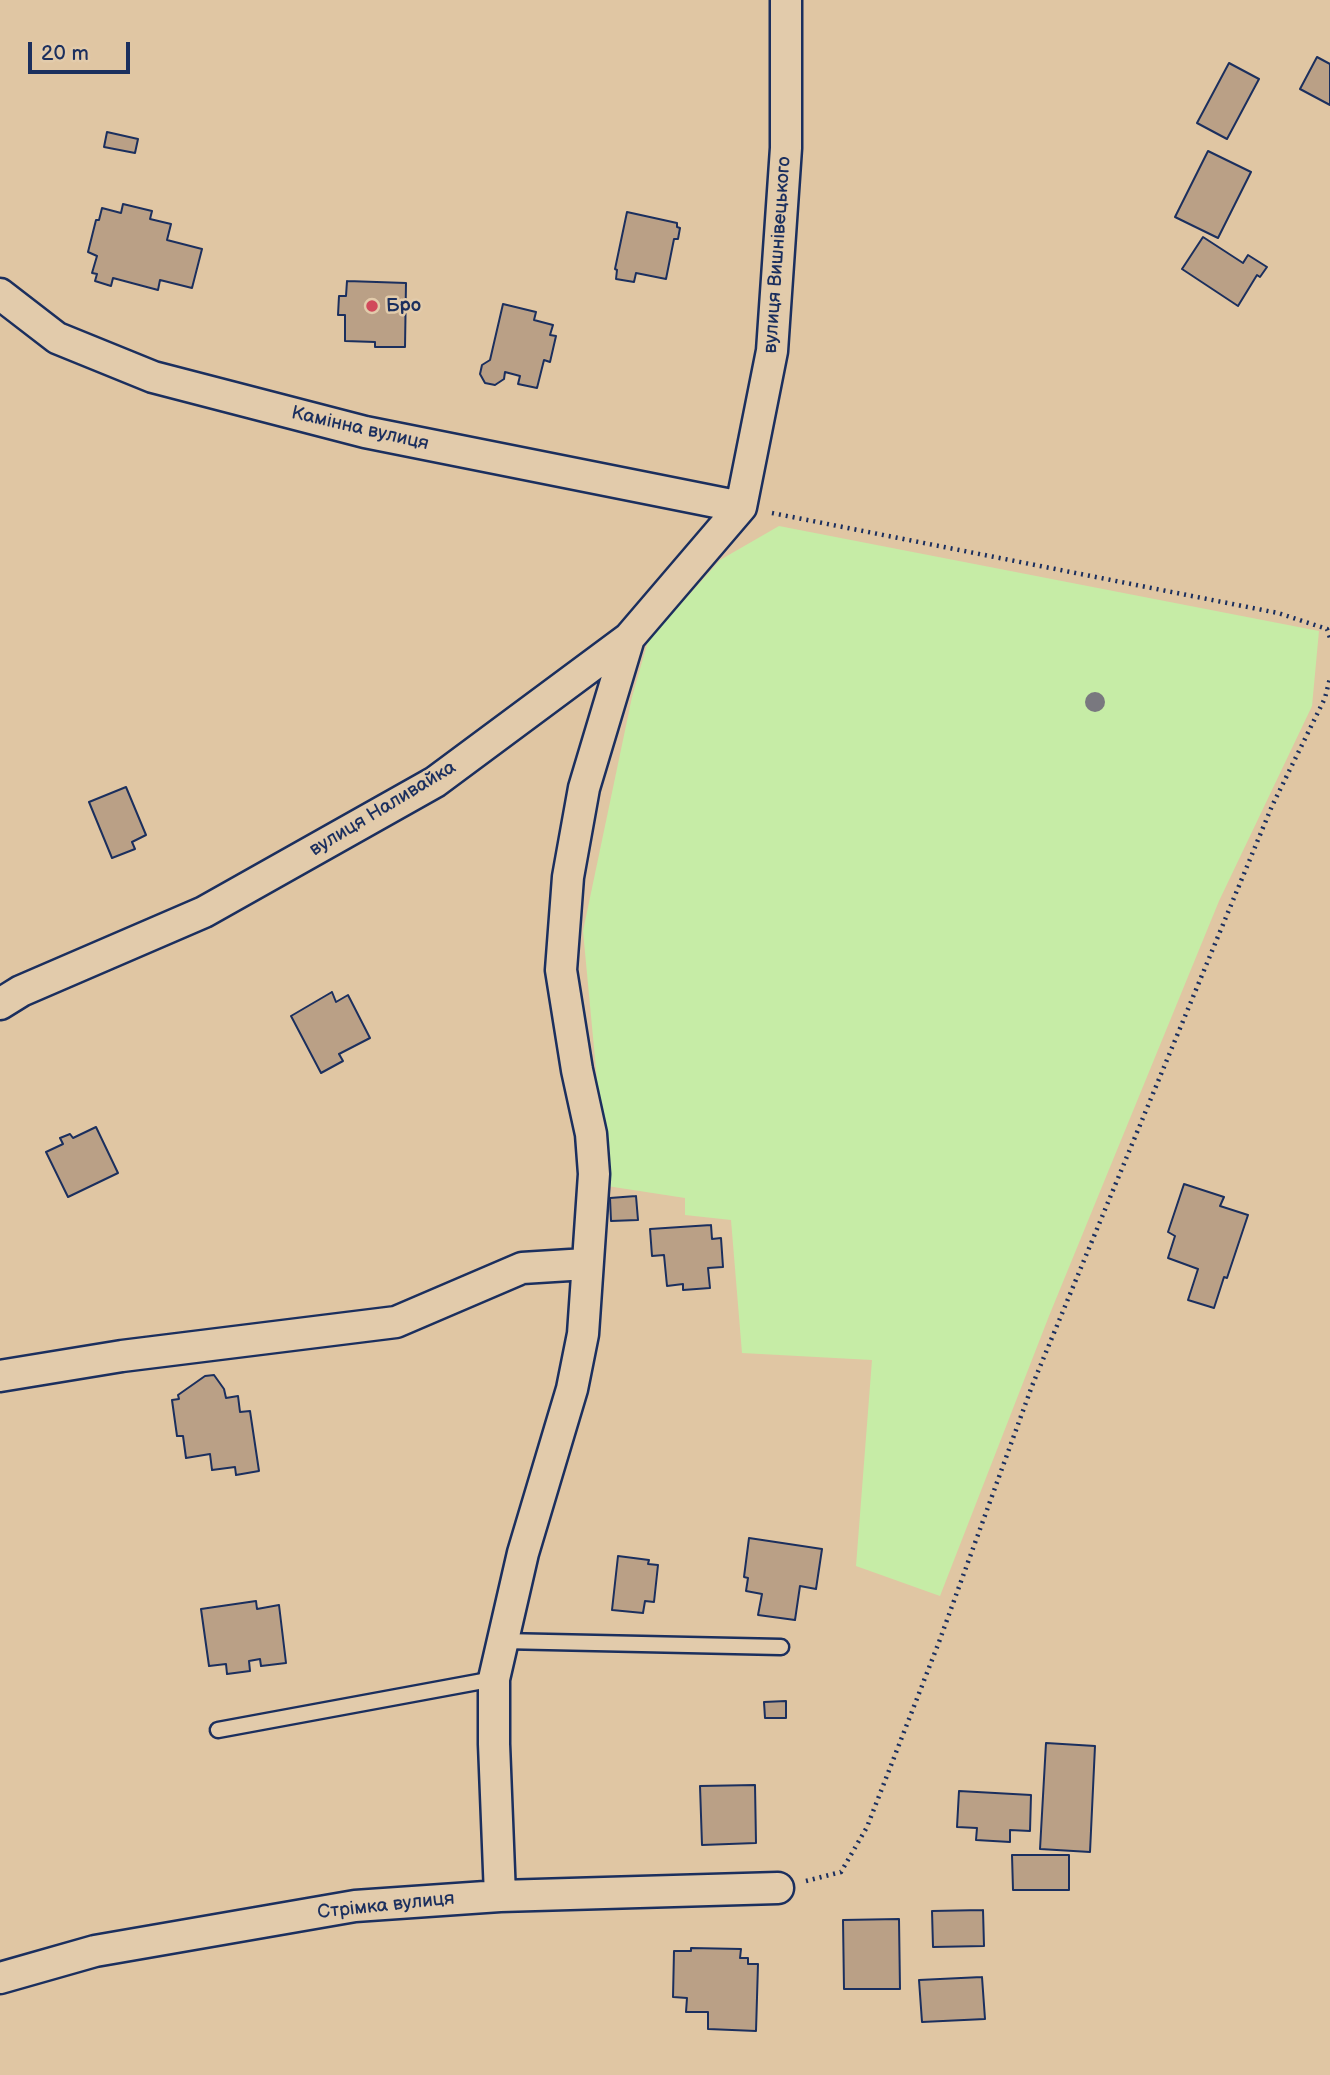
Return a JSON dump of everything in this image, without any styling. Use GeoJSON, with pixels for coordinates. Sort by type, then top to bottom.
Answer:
{"type":"FeatureCollection","features":[{"type":"Feature","properties":{"kind":"street","name":"вулиця Вишнівецького"},"geometry":{"type":"LineString","coordinates":[[741,507],[772,351],[786,148],[786,0]]}},
{"type":"Feature","properties":{"kind":"street","name":"Камінна вулиця"},"geometry":{"type":"LineString","coordinates":[[0,295],[57,338],[153,377],[365,432],[741,507]]}},
{"type":"Feature","properties":{"kind":"street","name":"вулиця Наливайка"},"geometry":{"type":"LineString","coordinates":[[0,1004],[21,991],[204,912],[435,782],[629,638],[741,507]]}},
{"type":"Feature","properties":{"kind":"street"},"geometry":{"type":"LineString","coordinates":[[500,1896],[494,1679],[523,1553],[572,1390],[583,1334],[594,1174],[591,1135],[577,1070],[561,970],[568,877],[584,789],[629,638]]}},
{"type":"Feature","properties":{"kind":"street"},"geometry":{"type":"LineString","coordinates":[[0,1377],[122,1356],[396,1322],[522,1268],[586,1264]]}},
{"type":"Feature","properties":{"kind":"street","name":"Стрімка вулиця"},"geometry":{"type":"LineString","coordinates":[[0,1978],[95,1951],[355,1906],[500,1896],[778,1888]]}},
{"type":"Feature","properties":{"kind":"lane"},"geometry":{"type":"LineString","coordinates":[[502,1641],[781,1647]]}},
{"type":"Feature","properties":{"kind":"lane"},"geometry":{"type":"LineString","coordinates":[[218,1730],[494,1679]]}},
{"type":"Feature","properties":{"kind":"path"},"geometry":{"type":"LineString","coordinates":[[741,507],[1278,612],[1327,629],[1330,637]]}},
{"type":"Feature","properties":{"kind":"path"},"geometry":{"type":"LineString","coordinates":[[778,1888],[841,1872],[867,1827],[939,1642],[1037,1373],[1261,831],[1325,698],[1330,678]]}},
{"type":"Feature","properties":{"kind":"green space"},"geometry":{"type":"Polygon","coordinates":[[[779,526],[1319,631],[1312,706],[1219,901],[1049,1316],[940,1596],[856,1566],[872,1360],[742,1353],[731,1220],[685,1215],[685,1198],[607,1186],[583,931],[632,697],[648,641],[720,560],[779,526]]]}},
{"type":"Feature","properties":{"kind":"building"},"geometry":{"type":"Polygon","coordinates":[[[1317,57],[1330,64],[1330,105],[1300,89],[1317,57]]]}},
{"type":"Feature","properties":{"kind":"building"},"geometry":{"type":"Polygon","coordinates":[[[1229,63],[1259,79],[1227,139],[1197,123],[1229,63]]]}},
{"type":"Feature","properties":{"kind":"building"},"geometry":{"type":"Polygon","coordinates":[[[107,132],[138,139],[135,153],[104,147],[107,132]]]}},
{"type":"Feature","properties":{"kind":"building"},"geometry":{"type":"Polygon","coordinates":[[[1208,151],[1251,172],[1218,238],[1175,217],[1208,151]]]}},
{"type":"Feature","properties":{"kind":"building"},"geometry":{"type":"Polygon","coordinates":[[[123,204],[152,211],[150,219],[171,224],[167,240],[202,249],[192,288],[160,280],[158,290],[113,278],[111,286],[95,281],[97,274],[92,273],[97,256],[88,252],[96,220],[99,220],[102,208],[121,213],[123,204]]]}},
{"type":"Feature","properties":{"kind":"building"},"geometry":{"type":"Polygon","coordinates":[[[627,212],[677,223],[680,228],[678,239],[674,239],[666,279],[636,273],[634,282],[616,279],[615,269],[627,212]]]}},
{"type":"Feature","properties":{"kind":"building"},"geometry":{"type":"Polygon","coordinates":[[[1203,237],[1243,263],[1248,255],[1267,267],[1260,277],[1257,275],[1238,306],[1182,269],[1203,237]]]}},
{"type":"Feature","properties":{"kind":"building","name":"Бро"},"geometry":{"type":"Polygon","coordinates":[[[347,281],[406,283],[405,347],[375,347],[375,342],[345,341],[345,315],[338,315],[339,296],[346,296],[347,281]]]}},
{"type":"Feature","properties":{"kind":"building"},"geometry":{"type":"Polygon","coordinates":[[[503,304],[536,312],[534,320],[553,325],[550,335],[556,336],[550,362],[544,360],[537,388],[518,384],[520,376],[505,372],[504,379],[495,385],[485,383],[480,374],[482,365],[490,360],[503,304]]]}},
{"type":"Feature","properties":{"kind":"building"},"geometry":{"type":"Polygon","coordinates":[[[126,787],[146,835],[132,842],[135,849],[112,858],[89,802],[126,787]]]}},
{"type":"Feature","properties":{"kind":"building"},"geometry":{"type":"Polygon","coordinates":[[[332,992],[336,1002],[348,995],[370,1038],[339,1054],[343,1061],[321,1073],[291,1016],[332,992]]]}},
{"type":"Feature","properties":{"kind":"building"},"geometry":{"type":"Polygon","coordinates":[[[96,1127],[118,1173],[68,1197],[46,1152],[63,1144],[60,1138],[70,1134],[73,1138],[96,1127]]]}},
{"type":"Feature","properties":{"kind":"building"},"geometry":{"type":"Polygon","coordinates":[[[1184,1184],[1224,1197],[1220,1206],[1248,1215],[1214,1308],[1188,1300],[1198,1269],[1168,1258],[1175,1236],[1168,1232],[1184,1184]]]}},
{"type":"Feature","properties":{"kind":"building"},"geometry":{"type":"Polygon","coordinates":[[[636,1196],[638,1220],[611,1221],[610,1198],[636,1196]]]}},
{"type":"Feature","properties":{"kind":"building"},"geometry":{"type":"Polygon","coordinates":[[[711,1225],[712,1239],[721,1238],[723,1267],[708,1268],[710,1288],[683,1290],[683,1284],[667,1286],[664,1255],[652,1256],[650,1229],[711,1225]]]}},
{"type":"Feature","properties":{"kind":"building"},"geometry":{"type":"Polygon","coordinates":[[[214,1375],[224,1389],[226,1398],[238,1396],[240,1412],[250,1411],[259,1471],[236,1475],[235,1467],[212,1470],[210,1454],[186,1458],[183,1436],[177,1436],[172,1400],[179,1399],[178,1395],[205,1376],[214,1375]]]}},
{"type":"Feature","properties":{"kind":"building"},"geometry":{"type":"Polygon","coordinates":[[[749,1538],[822,1549],[816,1589],[800,1586],[795,1620],[758,1615],[762,1594],[746,1591],[748,1578],[744,1577],[749,1538]]]}},
{"type":"Feature","properties":{"kind":"building"},"geometry":{"type":"Polygon","coordinates":[[[618,1556],[649,1560],[648,1564],[658,1565],[654,1602],[645,1601],[643,1613],[612,1610],[618,1556]]]}},
{"type":"Feature","properties":{"kind":"building"},"geometry":{"type":"Polygon","coordinates":[[[256,1601],[257,1609],[279,1605],[286,1663],[261,1666],[260,1659],[249,1661],[250,1671],[227,1674],[226,1664],[209,1666],[201,1609],[256,1601]]]}},
{"type":"Feature","properties":{"kind":"building"},"geometry":{"type":"Polygon","coordinates":[[[786,1701],[786,1718],[765,1718],[764,1702],[786,1701]]]}},
{"type":"Feature","properties":{"kind":"building"},"geometry":{"type":"Polygon","coordinates":[[[1046,1743],[1095,1746],[1090,1852],[1040,1849],[1046,1743]]]}},
{"type":"Feature","properties":{"kind":"building"},"geometry":{"type":"Polygon","coordinates":[[[755,1785],[756,1843],[702,1845],[700,1786],[755,1785]]]}},
{"type":"Feature","properties":{"kind":"building"},"geometry":{"type":"Polygon","coordinates":[[[959,1791],[1031,1795],[1030,1831],[1010,1830],[1010,1842],[976,1840],[977,1828],[957,1827],[959,1791]]]}},
{"type":"Feature","properties":{"kind":"building"},"geometry":{"type":"Polygon","coordinates":[[[1012,1855],[1069,1855],[1069,1890],[1013,1890],[1012,1855]]]}},
{"type":"Feature","properties":{"kind":"building"},"geometry":{"type":"Polygon","coordinates":[[[983,1910],[984,1946],[933,1947],[932,1911],[983,1910]]]}},
{"type":"Feature","properties":{"kind":"building"},"geometry":{"type":"Polygon","coordinates":[[[899,1919],[900,1989],[844,1989],[843,1920],[899,1919]]]}},
{"type":"Feature","properties":{"kind":"building"},"geometry":{"type":"Polygon","coordinates":[[[691,1948],[741,1949],[740,1958],[748,1958],[748,1964],[758,1964],[756,2031],[708,2029],[708,2012],[686,2012],[687,1998],[673,1997],[674,1951],[691,1951],[691,1948]]]}},
{"type":"Feature","properties":{"kind":"building"},"geometry":{"type":"Polygon","coordinates":[[[982,1977],[985,2019],[922,2022],[919,1980],[982,1977]]]}},
{"type":"Feature","properties":{"kind":"place","name":"Бро"},"geometry":{"type":"Point","coordinates":[372,306]}}]}
